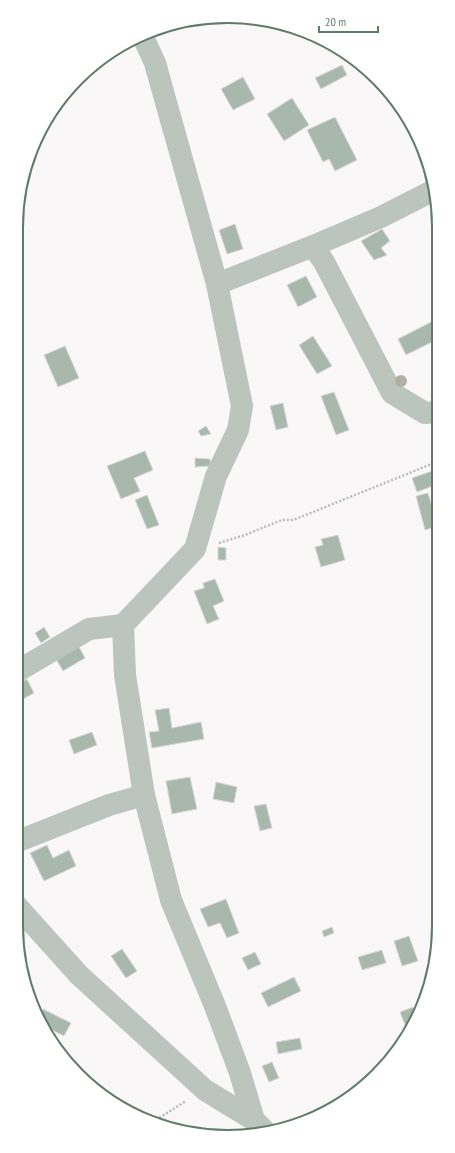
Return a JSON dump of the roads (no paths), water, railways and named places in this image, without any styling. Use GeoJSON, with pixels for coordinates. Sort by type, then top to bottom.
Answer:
{"type":"FeatureCollection","features":[{"type":"Feature","properties":{"kind":"street"},"geometry":{"type":"LineString","coordinates":[[23,668],[89,628],[123,625],[195,549],[216,476],[238,430],[242,406],[217,284],[155,63],[145,41]]}},
{"type":"Feature","properties":{"kind":"street"},"geometry":{"type":"LineString","coordinates":[[217,284],[381,217],[429,193]]}},
{"type":"Feature","properties":{"kind":"street"},"geometry":{"type":"LineString","coordinates":[[313,246],[324,262],[392,393],[425,413],[432,412]]}},
{"type":"Feature","properties":{"kind":"street"},"geometry":{"type":"LineString","coordinates":[[123,625],[125,675],[144,795],[171,900],[215,1006],[260,1126]]}},
{"type":"Feature","properties":{"kind":"street"},"geometry":{"type":"LineString","coordinates":[[23,839],[109,805],[144,795]]}},
{"type":"Feature","properties":{"kind":"street"},"geometry":{"type":"LineString","coordinates":[[23,913],[79,975],[204,1090],[260,1126]]}}]}
